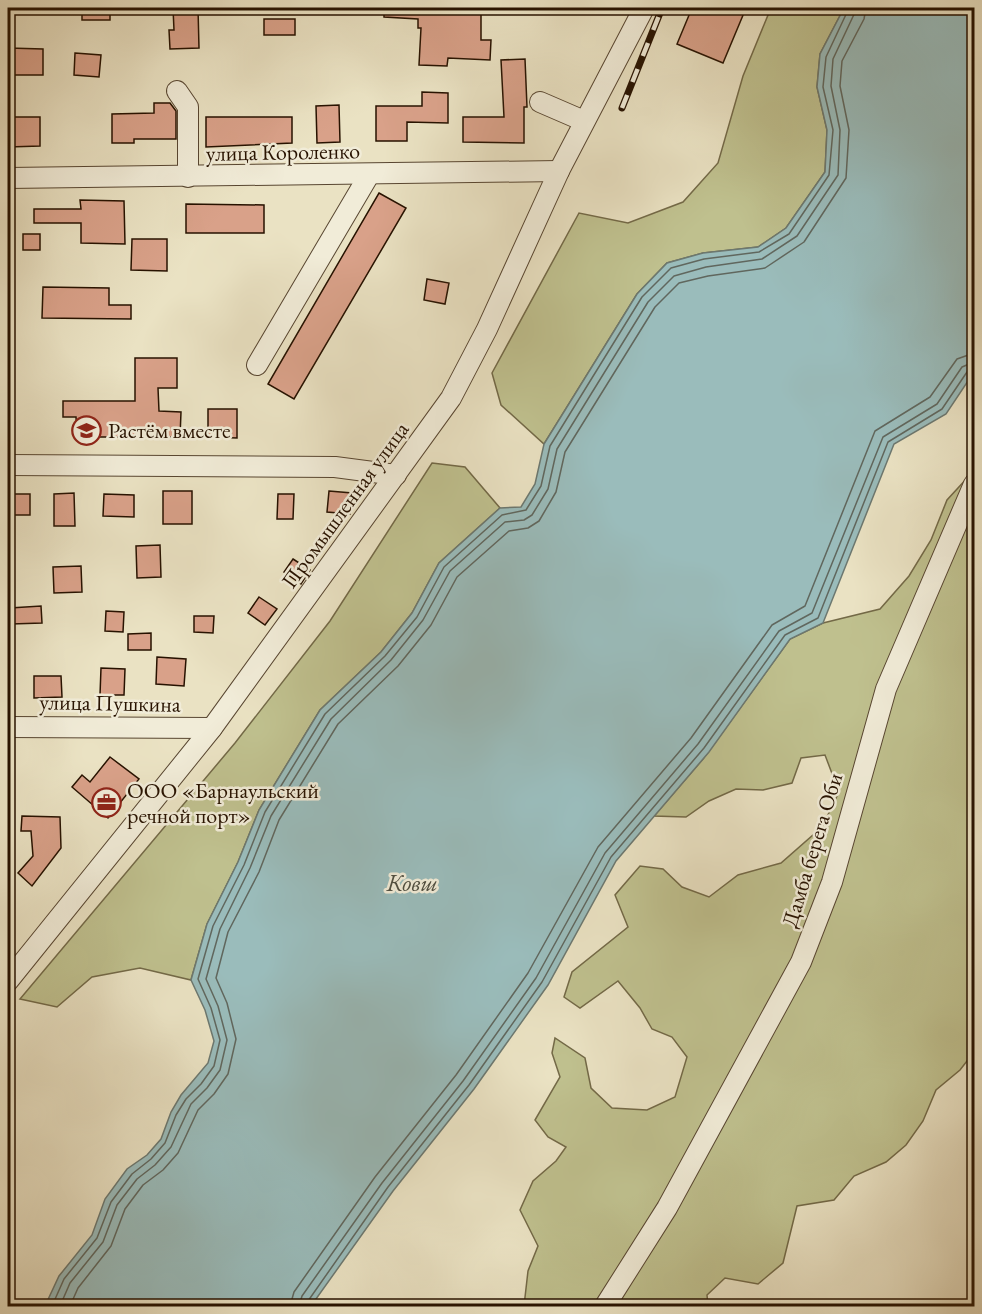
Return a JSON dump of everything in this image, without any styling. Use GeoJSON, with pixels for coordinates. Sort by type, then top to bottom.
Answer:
{"type":"FeatureCollection","features":[{"type":"Feature","properties":{"kind":"street","name":"Промышленная улица"},"geometry":{"type":"LineString","coordinates":[[11,974],[212,728],[451,398],[487,329],[559,171],[644,8]]}},
{"type":"Feature","properties":{"kind":"street"},"geometry":{"type":"LineString","coordinates":[[177,91],[188,107],[188,177]]}},
{"type":"Feature","properties":{"kind":"street"},"geometry":{"type":"LineString","coordinates":[[540,102],[584,121]]}},
{"type":"Feature","properties":{"kind":"street","name":"улица Короленко"},"geometry":{"type":"LineString","coordinates":[[8,178],[559,171]]}},
{"type":"Feature","properties":{"kind":"street"},"geometry":{"type":"LineString","coordinates":[[257,365],[369,175]]}},
{"type":"Feature","properties":{"kind":"street"},"geometry":{"type":"LineString","coordinates":[[8,465],[335,467],[396,475]]}},
{"type":"Feature","properties":{"kind":"street","name":"Дамба берега Оби"},"geometry":{"type":"LineString","coordinates":[[605,1306],[672,1199],[801,962],[832,882],[886,689],[975,483]]}},
{"type":"Feature","properties":{"kind":"street","name":"улица Пушкина"},"geometry":{"type":"LineString","coordinates":[[8,727],[212,728]]}},
{"type":"Feature","properties":{"kind":"green space"},"geometry":{"type":"Polygon","coordinates":[[[768,8],[844,8],[820,54],[817,87],[827,130],[825,172],[786,228],[758,247],[703,253],[667,263],[637,294],[544,444],[501,405],[492,373],[579,213],[628,223],[683,202],[718,163],[743,76],[768,15],[768,8]]]}},
{"type":"Feature","properties":{"kind":"green space"},"geometry":{"type":"Polygon","coordinates":[[[432,463],[465,467],[500,508],[439,563],[412,613],[381,652],[320,710],[259,810],[238,862],[207,924],[191,980],[140,968],[92,977],[57,1007],[20,999],[235,743],[330,621],[432,463]]]}},
{"type":"Feature","properties":{"kind":"green space"},"geometry":{"type":"Polygon","coordinates":[[[969,476],[974,476],[974,1052],[960,1070],[936,1090],[923,1121],[906,1145],[886,1162],[854,1176],[834,1200],[797,1206],[783,1263],[758,1284],[725,1278],[707,1295],[708,1306],[524,1306],[528,1271],[538,1246],[520,1210],[533,1181],[556,1161],[566,1147],[548,1137],[535,1120],[560,1077],[552,1053],[555,1038],[585,1058],[591,1088],[612,1108],[647,1110],[675,1097],[687,1057],[672,1037],[652,1029],[640,1008],[618,981],[580,1008],[564,997],[572,972],[628,927],[615,895],[640,866],[663,869],[682,887],[709,897],[738,875],[781,863],[822,827],[839,792],[825,755],[801,758],[792,783],[763,790],[736,789],[709,801],[686,817],[654,816],[703,759],[790,639],[823,623],[880,609],[909,576],[931,540],[947,500],[969,476]]]}},
{"type":"Feature","properties":{"kind":"water","name":"Ковш"},"geometry":{"type":"Polygon","coordinates":[[[844,8],[974,8],[974,372],[946,414],[894,444],[823,623],[790,639],[709,752],[616,861],[548,985],[474,1089],[393,1191],[311,1306],[45,1306],[59,1276],[92,1235],[105,1199],[127,1169],[147,1155],[161,1139],[171,1112],[181,1095],[208,1063],[214,1041],[205,1010],[191,980],[207,924],[238,862],[259,810],[320,710],[381,652],[412,613],[439,563],[500,508],[521,507],[535,484],[544,444],[637,294],[667,263],[703,253],[758,247],[786,228],[825,172],[827,130],[817,87],[820,54],[844,8]]]}},
{"type":"Feature","properties":{"kind":"building"},"geometry":{"type":"Polygon","coordinates":[[[82,8],[110,8],[110,20],[82,20],[82,8]]]}},
{"type":"Feature","properties":{"kind":"building"},"geometry":{"type":"Polygon","coordinates":[[[173,8],[198,8],[199,48],[170,49],[169,30],[174,30],[173,8]]]}},
{"type":"Feature","properties":{"kind":"building"},"geometry":{"type":"Polygon","coordinates":[[[384,8],[481,9],[481,40],[491,40],[490,60],[448,58],[447,66],[419,65],[421,28],[418,28],[418,19],[384,17],[384,8]]]}},
{"type":"Feature","properties":{"kind":"building"},"geometry":{"type":"Polygon","coordinates":[[[692,8],[746,8],[723,63],[677,44],[692,8]]]}},
{"type":"Feature","properties":{"kind":"building"},"geometry":{"type":"Polygon","coordinates":[[[264,19],[295,19],[295,35],[264,35],[264,19]]]}},
{"type":"Feature","properties":{"kind":"building"},"geometry":{"type":"Polygon","coordinates":[[[8,48],[43,49],[43,75],[8,75],[8,48]]]}},
{"type":"Feature","properties":{"kind":"building"},"geometry":{"type":"Polygon","coordinates":[[[75,53],[101,55],[99,77],[74,75],[75,53]]]}},
{"type":"Feature","properties":{"kind":"building"},"geometry":{"type":"Polygon","coordinates":[[[525,59],[527,107],[524,107],[524,143],[463,142],[463,117],[504,117],[501,60],[525,59]]]}},
{"type":"Feature","properties":{"kind":"building"},"geometry":{"type":"Polygon","coordinates":[[[422,92],[448,93],[448,123],[407,122],[407,141],[376,141],[376,106],[422,106],[422,92]]]}},
{"type":"Feature","properties":{"kind":"building"},"geometry":{"type":"Polygon","coordinates":[[[154,103],[170,103],[176,111],[176,139],[134,139],[134,143],[112,143],[112,114],[154,113],[154,103]]]}},
{"type":"Feature","properties":{"kind":"building"},"geometry":{"type":"Polygon","coordinates":[[[339,105],[340,142],[317,143],[316,106],[339,105]]]}},
{"type":"Feature","properties":{"kind":"building"},"geometry":{"type":"Polygon","coordinates":[[[8,117],[40,117],[40,146],[8,147],[8,117]]]}},
{"type":"Feature","properties":{"kind":"building"},"geometry":{"type":"Polygon","coordinates":[[[206,117],[292,117],[292,143],[206,147],[206,117]]]}},
{"type":"Feature","properties":{"kind":"building"},"geometry":{"type":"Polygon","coordinates":[[[379,193],[406,208],[294,399],[268,384],[379,193]]]}},
{"type":"Feature","properties":{"kind":"building"},"geometry":{"type":"Polygon","coordinates":[[[80,200],[124,201],[125,244],[81,243],[81,223],[34,223],[34,209],[81,209],[80,200]]]}},
{"type":"Feature","properties":{"kind":"building"},"geometry":{"type":"Polygon","coordinates":[[[186,204],[264,205],[264,233],[186,233],[186,204]]]}},
{"type":"Feature","properties":{"kind":"building"},"geometry":{"type":"Polygon","coordinates":[[[23,234],[40,234],[40,250],[23,250],[23,234]]]}},
{"type":"Feature","properties":{"kind":"building"},"geometry":{"type":"Polygon","coordinates":[[[132,239],[167,239],[167,271],[131,270],[132,239]]]}},
{"type":"Feature","properties":{"kind":"building"},"geometry":{"type":"Polygon","coordinates":[[[427,279],[449,283],[445,304],[424,300],[427,279]]]}},
{"type":"Feature","properties":{"kind":"building"},"geometry":{"type":"Polygon","coordinates":[[[43,287],[109,288],[109,305],[131,305],[131,319],[42,318],[43,287]]]}},
{"type":"Feature","properties":{"kind":"building"},"geometry":{"type":"Polygon","coordinates":[[[135,358],[177,358],[177,388],[158,388],[159,411],[181,412],[180,437],[77,437],[76,417],[63,417],[63,401],[135,401],[135,358]]]}},
{"type":"Feature","properties":{"kind":"building"},"geometry":{"type":"Polygon","coordinates":[[[208,409],[237,409],[237,438],[208,437],[208,409]]]}},
{"type":"Feature","properties":{"kind":"building"},"geometry":{"type":"Polygon","coordinates":[[[163,491],[192,491],[192,524],[163,524],[163,491]]]}},
{"type":"Feature","properties":{"kind":"building"},"geometry":{"type":"Polygon","coordinates":[[[329,491],[352,493],[350,514],[327,512],[329,491]]]}},
{"type":"Feature","properties":{"kind":"building"},"geometry":{"type":"Polygon","coordinates":[[[74,493],[75,526],[54,526],[54,494],[74,493]]]}},
{"type":"Feature","properties":{"kind":"building"},"geometry":{"type":"Polygon","coordinates":[[[11,494],[30,494],[30,515],[12,515],[11,494]]]}},
{"type":"Feature","properties":{"kind":"building"},"geometry":{"type":"Polygon","coordinates":[[[104,494],[134,495],[134,517],[103,516],[104,494]]]}},
{"type":"Feature","properties":{"kind":"building"},"geometry":{"type":"Polygon","coordinates":[[[278,494],[294,494],[293,519],[277,519],[278,494]]]}},
{"type":"Feature","properties":{"kind":"building"},"geometry":{"type":"Polygon","coordinates":[[[160,545],[161,577],[137,578],[136,546],[160,545]]]}},
{"type":"Feature","properties":{"kind":"building"},"geometry":{"type":"Polygon","coordinates":[[[293,559],[310,570],[301,584],[284,572],[293,559]]]}},
{"type":"Feature","properties":{"kind":"building"},"geometry":{"type":"Polygon","coordinates":[[[81,566],[82,592],[54,593],[53,567],[81,566]]]}},
{"type":"Feature","properties":{"kind":"building"},"geometry":{"type":"Polygon","coordinates":[[[259,597],[277,609],[265,625],[248,613],[259,597]]]}},
{"type":"Feature","properties":{"kind":"building"},"geometry":{"type":"Polygon","coordinates":[[[41,606],[42,623],[11,624],[10,608],[41,606]]]}},
{"type":"Feature","properties":{"kind":"building"},"geometry":{"type":"Polygon","coordinates":[[[106,611],[124,612],[123,632],[105,631],[106,611]]]}},
{"type":"Feature","properties":{"kind":"building"},"geometry":{"type":"Polygon","coordinates":[[[194,616],[214,616],[213,633],[194,632],[194,616]]]}},
{"type":"Feature","properties":{"kind":"building"},"geometry":{"type":"Polygon","coordinates":[[[151,633],[151,650],[128,650],[128,634],[151,633]]]}},
{"type":"Feature","properties":{"kind":"building"},"geometry":{"type":"Polygon","coordinates":[[[157,657],[186,659],[184,686],[156,684],[157,657]]]}},
{"type":"Feature","properties":{"kind":"building"},"geometry":{"type":"Polygon","coordinates":[[[101,668],[125,669],[124,695],[100,695],[101,668]]]}},
{"type":"Feature","properties":{"kind":"building"},"geometry":{"type":"Polygon","coordinates":[[[34,676],[61,676],[62,697],[34,698],[34,676]]]}},
{"type":"Feature","properties":{"kind":"building"},"geometry":{"type":"Polygon","coordinates":[[[110,757],[139,779],[108,818],[72,787],[82,775],[90,782],[110,757]]]}},
{"type":"Feature","properties":{"kind":"building"},"geometry":{"type":"Polygon","coordinates":[[[22,816],[60,817],[61,848],[32,886],[18,873],[33,856],[31,831],[21,831],[22,816]]]}},
{"type":"Feature","properties":{"kind":"railway"},"geometry":{"type":"LineString","coordinates":[[622,108],[662,8]]}},
{"type":"Feature","properties":{"kind":"place","name":"Растём вместе"},"geometry":{"type":"Point","coordinates":[87,430]}},
{"type":"Feature","properties":{"kind":"place","name":"ООО «Барнаульский речной порт»"},"geometry":{"type":"Point","coordinates":[106,803]}}]}
